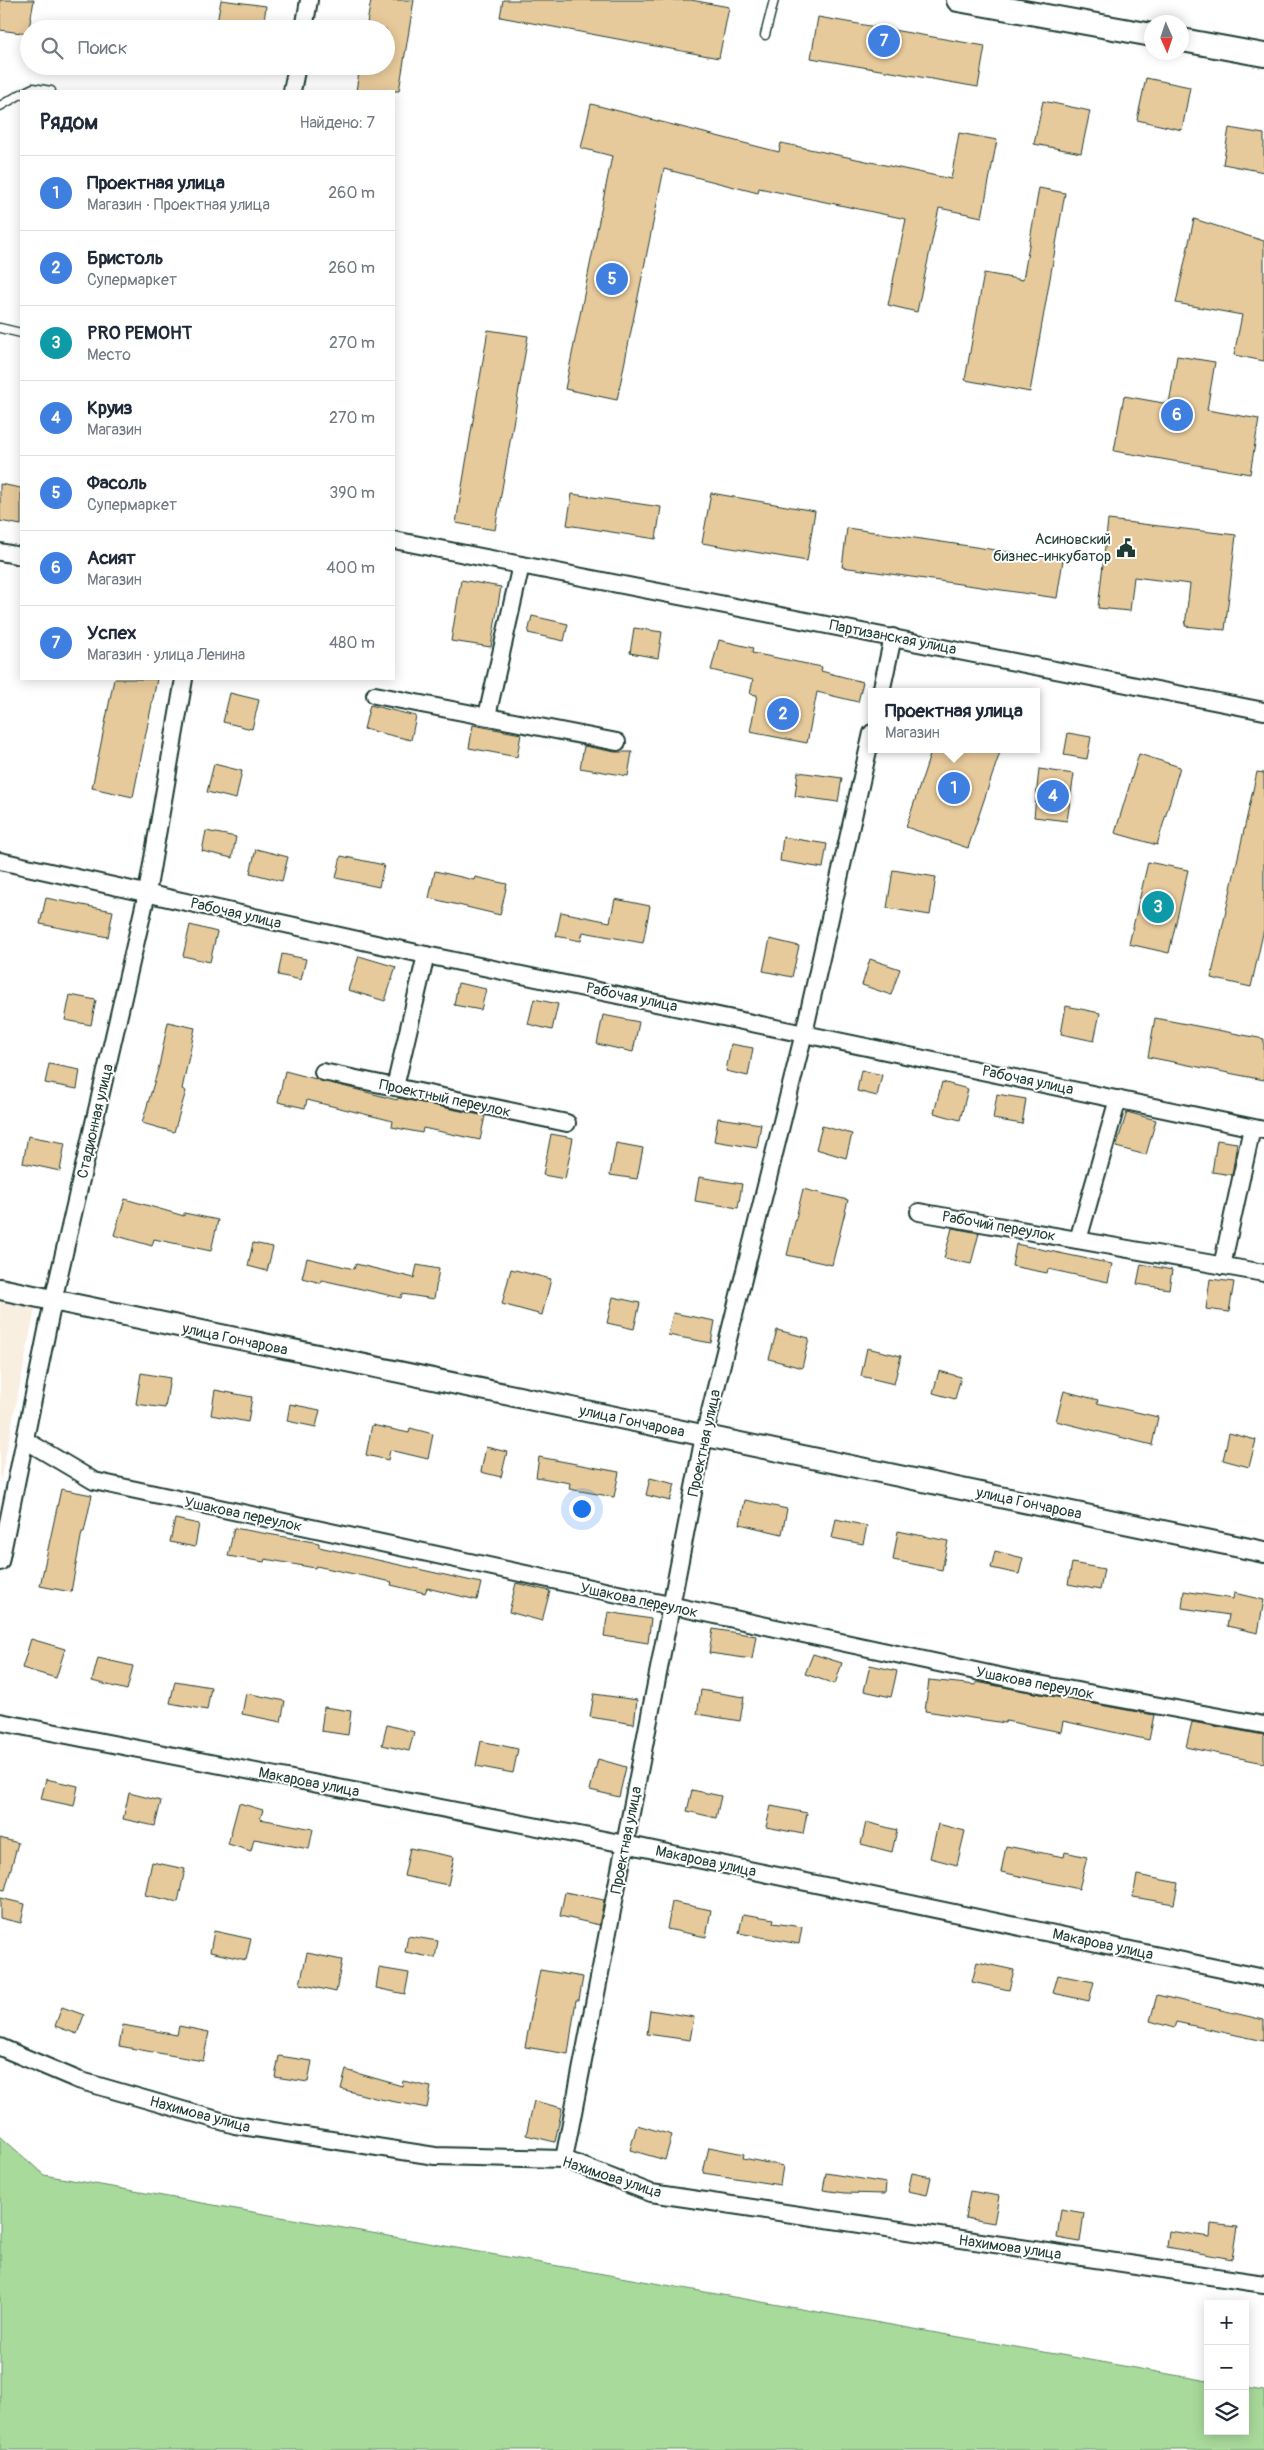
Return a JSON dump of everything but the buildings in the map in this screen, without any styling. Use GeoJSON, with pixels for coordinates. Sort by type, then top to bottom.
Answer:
{"type":"FeatureCollection","features":[{"type":"Feature","properties":{"kind":"main road"},"geometry":{"type":"LineString","coordinates":[[958,0],[1144,33]]}},
{"type":"Feature","properties":{"kind":"main road"},"geometry":{"type":"LineString","coordinates":[[1189,41],[1264,55]]}},
{"type":"Feature","properties":{"kind":"street"},"geometry":{"type":"LineString","coordinates":[[306,20],[309,0]]}},
{"type":"Feature","properties":{"kind":"street"},"geometry":{"type":"LineString","coordinates":[[292,90],[295,75]]}},
{"type":"Feature","properties":{"kind":"street","name":"Партизанская улица"},"geometry":{"type":"LineString","coordinates":[[395,540],[1264,711]]}},
{"type":"Feature","properties":{"kind":"street"},"geometry":{"type":"LineString","coordinates":[[0,552],[20,556]]}},
{"type":"Feature","properties":{"kind":"street"},"geometry":{"type":"LineString","coordinates":[[487,716],[521,565]]}},
{"type":"Feature","properties":{"kind":"street"},"geometry":{"type":"LineString","coordinates":[[882,688],[893,637]]}},
{"type":"Feature","properties":{"kind":"street","name":"Стадионная улица"},"geometry":{"type":"LineString","coordinates":[[0,1562],[53,1301],[148,893],[184,680]]}},
{"type":"Feature","properties":{"kind":"street"},"geometry":{"type":"LineString","coordinates":[[375,695],[617,742]]}},
{"type":"Feature","properties":{"kind":"street","name":"Проектная улица"},"geometry":{"type":"LineString","coordinates":[[564,2159],[704,1436],[804,1033],[868,751]]}},
{"type":"Feature","properties":{"kind":"street","name":"Рабочая улица"},"geometry":{"type":"LineString","coordinates":[[0,861],[426,955],[1258,1129]]}},
{"type":"Feature","properties":{"kind":"street"},"geometry":{"type":"LineString","coordinates":[[395,1087],[426,955]]}},
{"type":"Feature","properties":{"kind":"street","name":"Проектный переулок"},"geometry":{"type":"LineString","coordinates":[[323,1072],[567,1123]]}},
{"type":"Feature","properties":{"kind":"street"},"geometry":{"type":"LineString","coordinates":[[1078,1240],[1118,1099]]}},
{"type":"Feature","properties":{"kind":"street"},"geometry":{"type":"LineString","coordinates":[[1222,1266],[1258,1129]]}},
{"type":"Feature","properties":{"kind":"street","name":"Рабочий переулок"},"geometry":{"type":"LineString","coordinates":[[919,1212],[1264,1273]]}},
{"type":"Feature","properties":{"kind":"street","name":"улица Гончарова"},"geometry":{"type":"LineString","coordinates":[[0,1289],[1264,1552]]}},
{"type":"Feature","properties":{"kind":"street","name":"Ушакова переулок"},"geometry":{"type":"LineString","coordinates":[[25,1440],[94,1482],[1017,1680],[1264,1725]]}},
{"type":"Feature","properties":{"kind":"street","name":"Макарова улица"},"geometry":{"type":"LineString","coordinates":[[0,1722],[625,1844],[1264,1978]]}},
{"type":"Feature","properties":{"kind":"street","name":"Нахимова улица"},"geometry":{"type":"LineString","coordinates":[[0,2047],[78,2080],[235,2125],[435,2156],[564,2159],[651,2193],[1264,2284]]}},
{"type":"Feature","properties":{"kind":"lane"},"geometry":{"type":"LineString","coordinates":[[765,35],[774,0]]}},
{"type":"Feature","properties":{"kind":"lane"},"geometry":{"type":"LineString","coordinates":[[29,90],[33,88],[46,90]]}},
{"type":"Feature","properties":{"kind":"lane"},"geometry":{"type":"LineString","coordinates":[[0,106],[20,95]]}},
{"type":"Feature","properties":{"kind":"lane"},"geometry":{"type":"LineString","coordinates":[[0,328],[20,333]]}},
{"type":"Feature","properties":{"kind":"shaded area"},"geometry":{"type":"Polygon","coordinates":[[[0,1301],[35,1309],[0,1484],[0,1301]]]}},
{"type":"Feature","properties":{"kind":"green space"},"geometry":{"type":"Polygon","coordinates":[[[0,2136],[44,2175],[1204,2380],[1204,2435],[1249,2435],[1249,2389],[1264,2391],[1264,2450],[0,2450],[0,2136]]]}},
{"type":"Feature","properties":{"kind":"place","name":"Успех"},"geometry":{"type":"Point","coordinates":[884,41]}},
{"type":"Feature","properties":{"kind":"place","name":"Фасоль"},"geometry":{"type":"Point","coordinates":[612,279]}},
{"type":"Feature","properties":{"kind":"place","name":"Асият"},"geometry":{"type":"Point","coordinates":[1177,415]}},
{"type":"Feature","properties":{"kind":"place","name":"Асиновский бизнес-инкубатор"},"geometry":{"type":"Point","coordinates":[1126,548]}},
{"type":"Feature","properties":{"kind":"place","name":"Бристоль"},"geometry":{"type":"Point","coordinates":[783,714]}},
{"type":"Feature","properties":{"kind":"place","name":"Проектная улица"},"geometry":{"type":"Point","coordinates":[954,788]}},
{"type":"Feature","properties":{"kind":"place","name":"Круиз"},"geometry":{"type":"Point","coordinates":[1053,796]}},
{"type":"Feature","properties":{"kind":"place","name":"PRO РЕМОНТ"},"geometry":{"type":"Point","coordinates":[1158,907]}}]}
